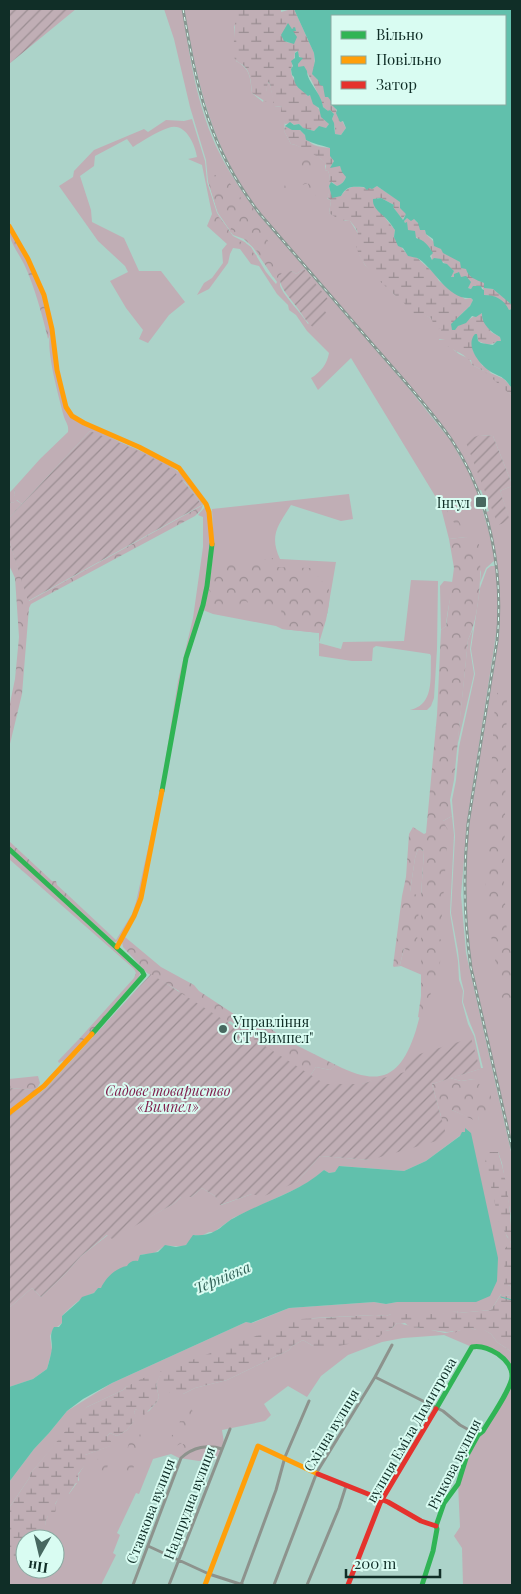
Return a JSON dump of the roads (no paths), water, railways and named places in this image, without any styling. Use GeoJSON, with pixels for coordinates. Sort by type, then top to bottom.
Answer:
{"type":"FeatureCollection","features":[{"type":"Feature","properties":{"kind":"street"},"geometry":{"type":"LineString","coordinates":[[9,226],[28,259],[44,295],[50,320],[57,370],[69,412],[84,423],[139,447],[179,468],[206,504],[210,516],[212,548],[207,586],[186,658],[168,765],[141,898],[134,916],[117,947]]}},
{"type":"Feature","properties":{"kind":"street"},"geometry":{"type":"LineString","coordinates":[[9,849],[117,947],[144,975],[142,980],[63,1067],[44,1086],[9,1113]]}},
{"type":"Feature","properties":{"kind":"street","name":"Східна вулиця"},"geometry":{"type":"LineString","coordinates":[[274,1585],[317,1472],[376,1377],[392,1345]]}},
{"type":"Feature","properties":{"kind":"street","name":"вулиця Еміла Димитрова"},"geometry":{"type":"LineString","coordinates":[[348,1585],[382,1500],[472,1347],[477,1345]]}},
{"type":"Feature","properties":{"kind":"street","name":"Річкова вулиця"},"geometry":{"type":"LineString","coordinates":[[422,1585],[433,1551],[438,1530],[436,1526],[444,1503],[458,1484],[464,1463],[478,1434],[483,1431],[507,1390],[512,1377],[506,1360],[485,1347],[477,1345]]}},
{"type":"Feature","properties":{"kind":"street"},"geometry":{"type":"LineString","coordinates":[[376,1377],[436,1408],[478,1434]]}},
{"type":"Feature","properties":{"kind":"street"},"geometry":{"type":"LineString","coordinates":[[148,1546],[210,1574],[242,1585],[274,1494],[284,1457],[309,1402]]}},
{"type":"Feature","properties":{"kind":"street","name":"Надпрудна вулиця"},"geometry":{"type":"LineString","coordinates":[[169,1585],[230,1429]]}},
{"type":"Feature","properties":{"kind":"street","name":"Ставкова вулиця"},"geometry":{"type":"LineString","coordinates":[[133,1585],[182,1456],[205,1446],[211,1445],[222,1449]]}},
{"type":"Feature","properties":{"kind":"street"},"geometry":{"type":"LineString","coordinates":[[205,1585],[258,1446],[346,1486],[382,1500],[408,1515],[436,1526]]}},
{"type":"Feature","properties":{"kind":"street"},"geometry":{"type":"LineString","coordinates":[[307,1585],[339,1508],[346,1486]]}},
{"type":"Feature","properties":{"kind":"water"},"geometry":{"type":"Polygon","coordinates":[[[294,9],[512,9],[512,305],[493,289],[484,288],[484,283],[470,276],[466,269],[461,268],[460,262],[434,246],[433,239],[426,234],[425,230],[420,230],[418,223],[414,219],[411,221],[407,218],[404,221],[405,223],[407,222],[408,230],[415,231],[416,238],[424,242],[433,253],[430,256],[432,260],[434,258],[441,259],[443,263],[447,264],[454,271],[451,277],[454,277],[454,274],[459,272],[461,277],[466,276],[471,282],[468,288],[481,286],[484,290],[484,295],[499,298],[509,310],[512,309],[512,388],[503,378],[488,370],[475,356],[471,344],[475,334],[477,334],[478,341],[481,343],[493,345],[497,341],[501,341],[500,337],[485,324],[482,313],[476,317],[472,316],[466,323],[452,330],[451,324],[470,306],[473,300],[449,290],[425,264],[418,258],[408,256],[403,248],[398,246],[394,237],[395,230],[388,220],[376,209],[373,199],[381,198],[394,205],[393,207],[403,220],[406,214],[400,208],[400,202],[377,186],[367,190],[364,187],[351,187],[341,196],[332,198],[329,186],[331,182],[337,186],[343,183],[346,177],[340,166],[330,168],[334,161],[330,156],[330,148],[306,140],[305,135],[300,130],[292,130],[285,126],[290,122],[314,131],[319,126],[326,128],[329,124],[321,117],[319,108],[313,104],[310,95],[308,96],[298,88],[295,83],[292,75],[291,69],[293,66],[291,61],[295,58],[295,53],[298,51],[299,57],[303,58],[298,67],[304,66],[323,107],[334,114],[332,119],[335,134],[341,135],[346,128],[343,121],[340,122],[336,113],[337,110],[332,105],[506,105],[506,15],[331,15],[331,101],[328,97],[325,97],[323,86],[320,85],[312,74],[315,61],[314,53],[294,9]]]}},
{"type":"Feature","properties":{"kind":"water"},"geometry":{"type":"Polygon","coordinates":[[[288,23],[292,29],[295,27],[296,31],[293,31],[297,37],[294,44],[284,41],[281,35],[288,23]]]}},
{"type":"Feature","properties":{"kind":"water"},"geometry":{"type":"Polygon","coordinates":[[[465,1128],[471,1133],[498,1258],[497,1281],[490,1296],[476,1302],[397,1302],[386,1304],[374,1302],[289,1308],[251,1323],[246,1322],[112,1383],[83,1399],[67,1411],[34,1449],[9,1482],[9,1387],[33,1379],[47,1369],[52,1348],[51,1335],[54,1327],[59,1327],[62,1323],[62,1316],[82,1297],[94,1293],[98,1288],[101,1288],[115,1271],[127,1266],[131,1262],[138,1261],[140,1255],[158,1252],[165,1245],[176,1247],[186,1245],[193,1235],[204,1235],[213,1232],[231,1219],[303,1185],[324,1170],[329,1173],[335,1172],[339,1166],[404,1171],[426,1161],[460,1136],[462,1132],[465,1132],[465,1128]]]}},
{"type":"Feature","properties":{"kind":"waterway","name":"Тернівка"},"geometry":{"type":"LineString","coordinates":[[501,1297],[512,1300]]}},
{"type":"Feature","properties":{"kind":"railway"},"geometry":{"type":"LineString","coordinates":[[183,9],[200,92],[208,117],[228,165],[243,190],[260,214],[414,391],[442,427],[451,439],[476,485],[485,510],[496,562],[499,615],[497,641],[468,824],[465,861],[466,914],[471,968],[512,1148]]}},
{"type":"Feature","properties":{"kind":"place","name":"Інгул"},"geometry":{"type":"Point","coordinates":[481,502]}},
{"type":"Feature","properties":{"kind":"place","name":"Управління СТ \"Вимпел\""},"geometry":{"type":"Point","coordinates":[223,1029]}},
{"type":"Feature","properties":{"kind":"park label","name":"Садове товариство «Вимпел»"},"geometry":{"type":"Point","coordinates":[168,1098]}}]}
